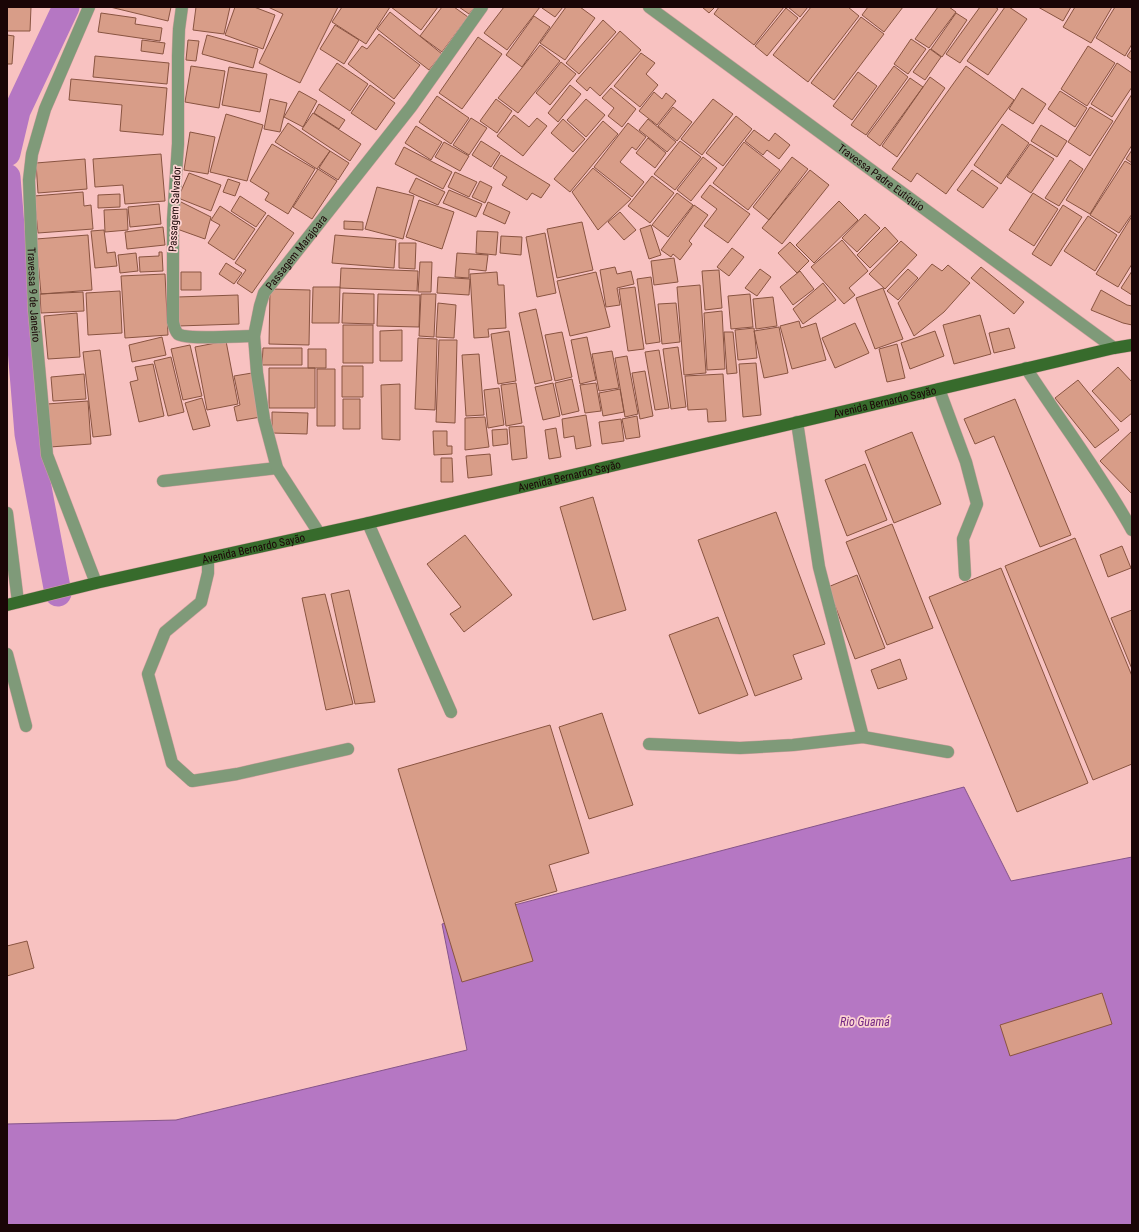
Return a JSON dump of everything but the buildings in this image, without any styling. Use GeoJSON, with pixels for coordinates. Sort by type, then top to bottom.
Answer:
{"type":"FeatureCollection","features":[{"type":"Feature","properties":{"kind":"main road","name":"Avenida Bernardo Sayão"},"geometry":{"type":"LineString","coordinates":[[13,603],[96,583],[368,523],[1132,344]]}},
{"type":"Feature","properties":{"kind":"street","name":"Travessa 9 de Janeiro"},"geometry":{"type":"LineString","coordinates":[[89,7],[44,109],[32,154],[30,180],[34,311],[47,455],[96,583]]}},
{"type":"Feature","properties":{"kind":"street","name":"Passagem Salvador"},"geometry":{"type":"LineString","coordinates":[[182,7],[179,29],[178,144],[173,220],[173,322],[176,331],[184,336],[200,338],[254,336]]}},
{"type":"Feature","properties":{"kind":"street","name":"Passagem Marajoara"},"geometry":{"type":"LineString","coordinates":[[320,533],[277,468],[264,419],[257,373],[254,336],[260,306],[264,294],[410,107],[482,7]]}},
{"type":"Feature","properties":{"kind":"street","name":"Travessa Padre Eutíquio"},"geometry":{"type":"LineString","coordinates":[[650,7],[1114,348]]}},
{"type":"Feature","properties":{"kind":"street"},"geometry":{"type":"LineString","coordinates":[[1026,368],[1117,503],[1132,530]]}},
{"type":"Feature","properties":{"kind":"street"},"geometry":{"type":"LineString","coordinates":[[939,389],[966,462],[977,504],[963,539],[965,575]]}},
{"type":"Feature","properties":{"kind":"street"},"geometry":{"type":"LineString","coordinates":[[797,422],[819,567],[863,737]]}},
{"type":"Feature","properties":{"kind":"street"},"geometry":{"type":"LineString","coordinates":[[163,481],[277,468]]}},
{"type":"Feature","properties":{"kind":"street"},"geometry":{"type":"LineString","coordinates":[[7,513],[13,603]]}},
{"type":"Feature","properties":{"kind":"street"},"geometry":{"type":"LineString","coordinates":[[368,523],[451,712]]}},
{"type":"Feature","properties":{"kind":"street"},"geometry":{"type":"LineString","coordinates":[[208,559],[208,573],[201,602],[165,632],[148,674],[172,763],[192,781],[237,774],[348,749]]}},
{"type":"Feature","properties":{"kind":"street"},"geometry":{"type":"LineString","coordinates":[[7,654],[26,726]]}},
{"type":"Feature","properties":{"kind":"street"},"geometry":{"type":"LineString","coordinates":[[648,744],[740,748],[793,745],[863,737],[948,752]]}},
{"type":"Feature","properties":{"kind":"water","name":"Rio Guamá"},"geometry":{"type":"Polygon","coordinates":[[[964,787],[1011,881],[1132,857],[1132,1225],[7,1225],[7,1124],[176,1120],[467,1050],[442,924],[964,787]]]}},
{"type":"Feature","properties":{"kind":"waterway"},"geometry":{"type":"LineString","coordinates":[[7,153],[17,111],[66,7]]}},
{"type":"Feature","properties":{"kind":"waterway"},"geometry":{"type":"LineString","coordinates":[[7,177],[28,434],[58,593]]}}]}
